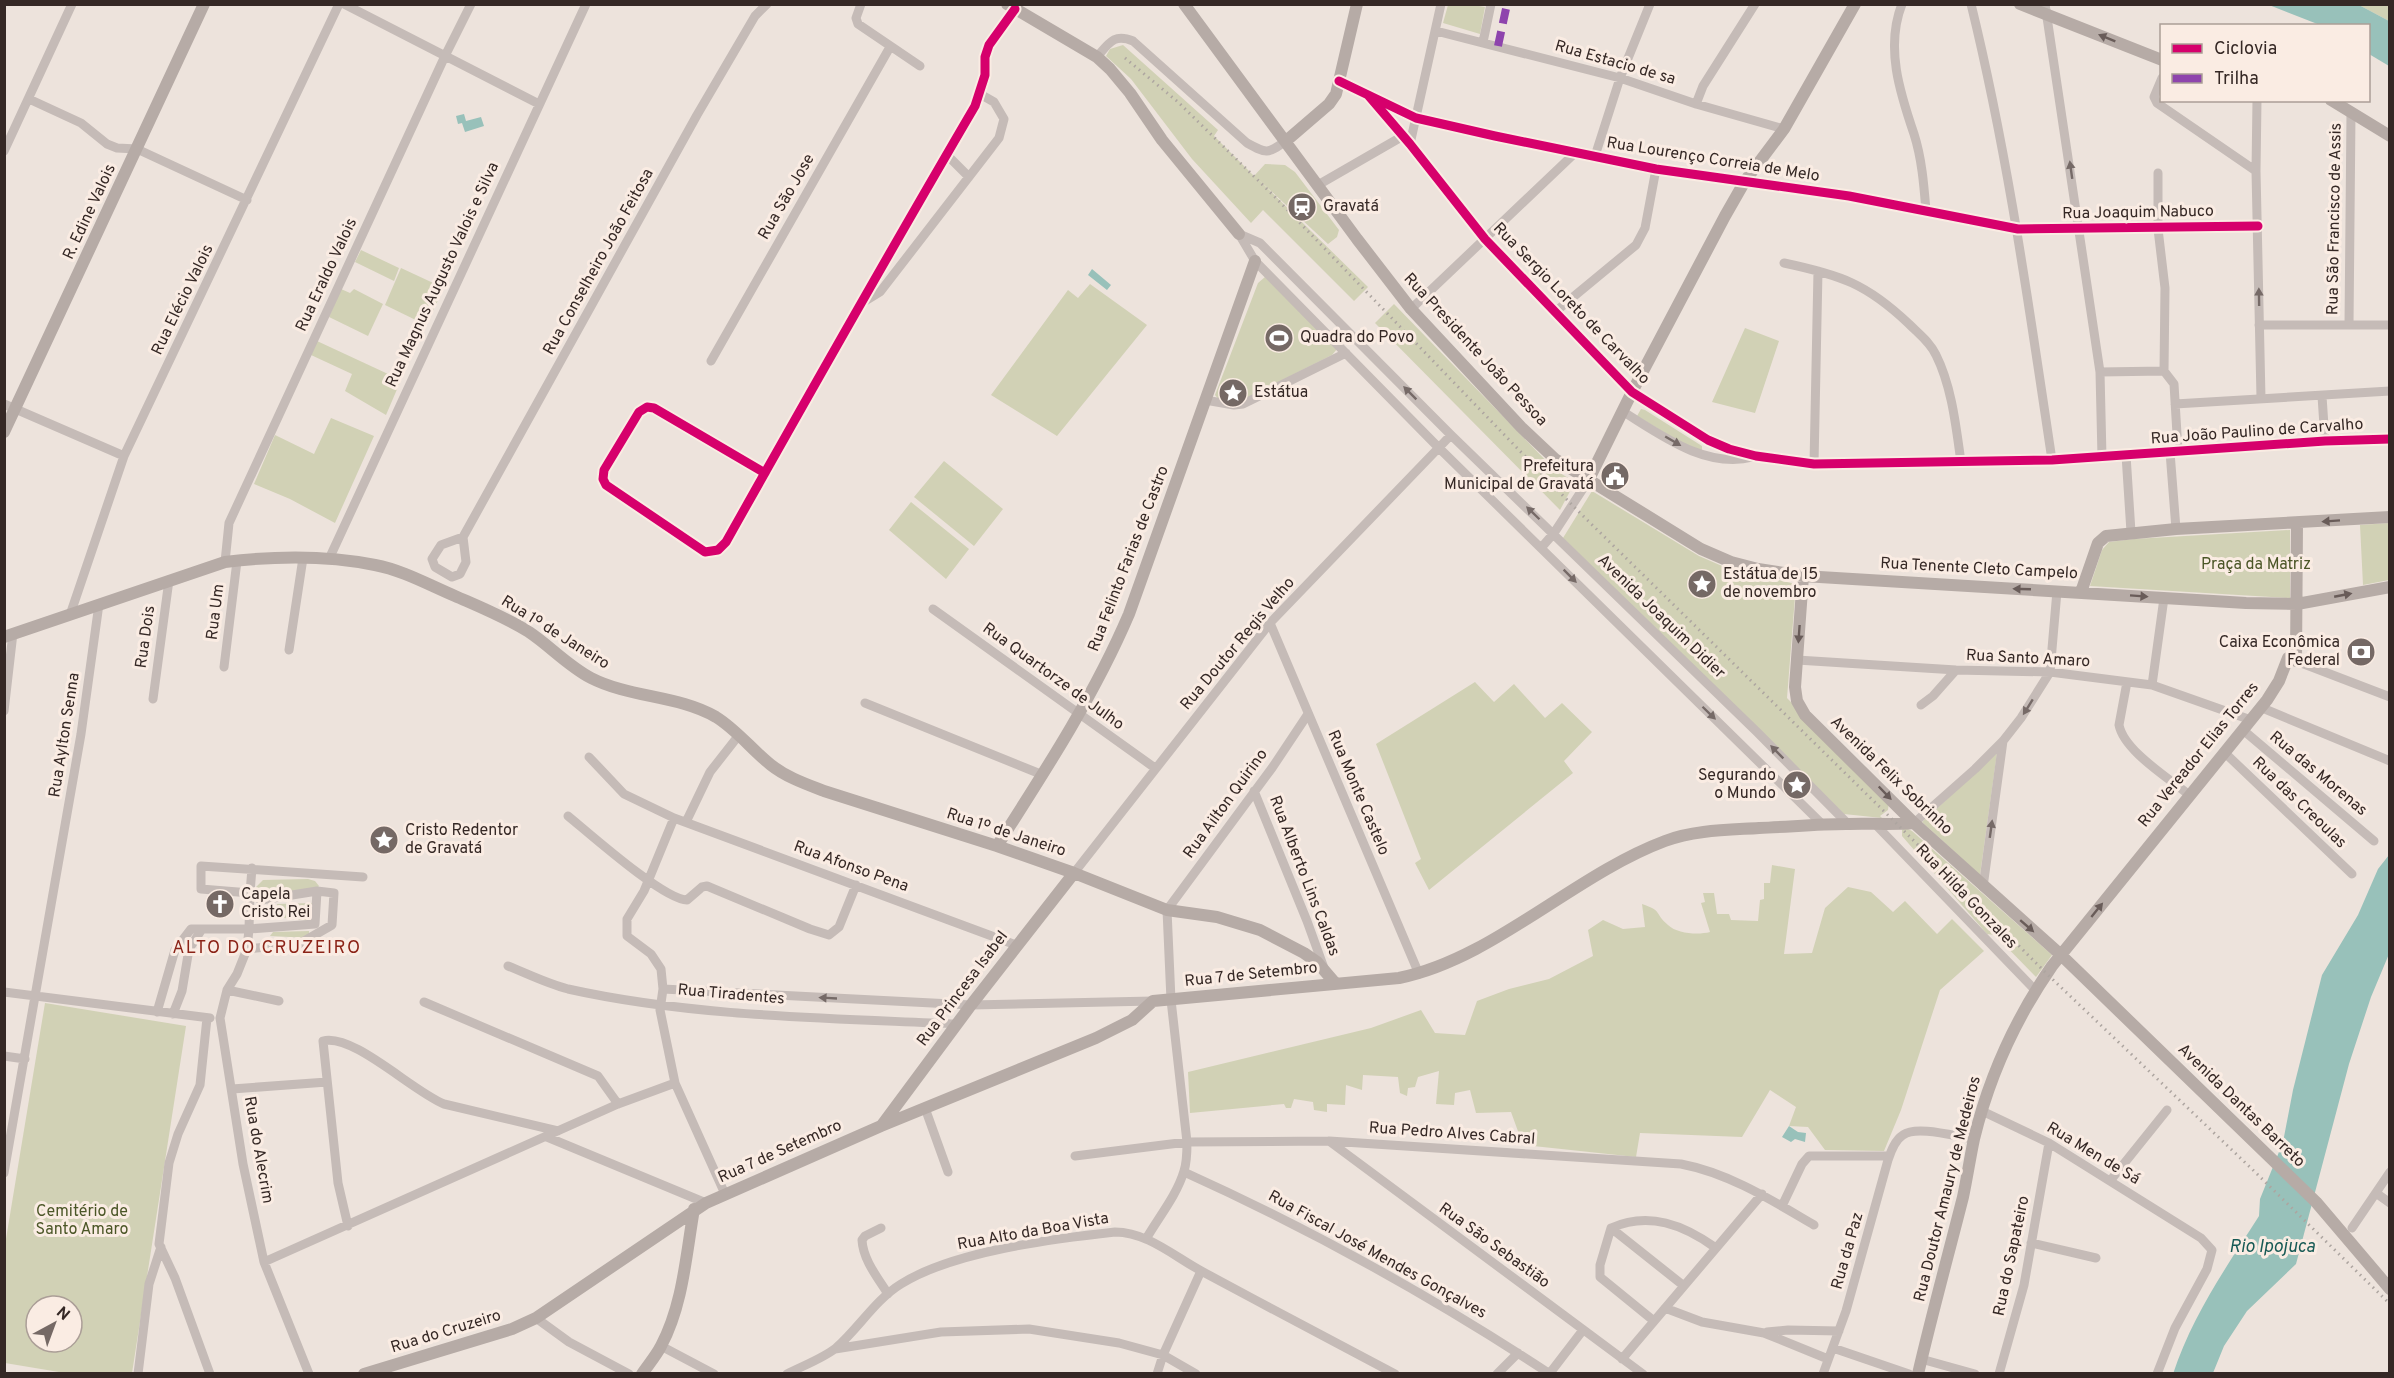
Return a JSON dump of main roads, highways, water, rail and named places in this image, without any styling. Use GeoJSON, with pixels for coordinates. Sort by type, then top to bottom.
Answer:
{"type":"FeatureCollection","features":[{"type":"Feature","properties":{"kind":"main road","name":"R. Edine Valois"},"geometry":{"type":"LineString","coordinates":[[4,432],[10,407],[137,150],[204,4]]}},
{"type":"Feature","properties":{"kind":"main road","name":"Rua Presidente João Pessoa"},"geometry":{"type":"LineString","coordinates":[[1184,4],[1411,309],[1540,444],[1561,464],[1588,481]]}},
{"type":"Feature","properties":{"kind":"main road"},"geometry":{"type":"LineString","coordinates":[[1286,141],[1329,104],[1339,81],[1357,4]]}},
{"type":"Feature","properties":{"kind":"main road"},"geometry":{"type":"LineString","coordinates":[[1588,481],[1622,411],[1745,181],[1784,129],[1855,4]]}},
{"type":"Feature","properties":{"kind":"main road"},"geometry":{"type":"LineString","coordinates":[[2020,4],[2045,9],[2160,59]]}},
{"type":"Feature","properties":{"kind":"main road"},"geometry":{"type":"LineString","coordinates":[[1011,7],[1097,57],[1130,93],[1162,140],[1239,234]]}},
{"type":"Feature","properties":{"kind":"main road"},"geometry":{"type":"LineString","coordinates":[[2334,102],[2390,136]]}},
{"type":"Feature","properties":{"kind":"main road","name":"Rua Felinto Farias de Castro"},"geometry":{"type":"LineString","coordinates":[[997,846],[1043,775],[1108,662],[1129,614],[1255,261]]}},
{"type":"Feature","properties":{"kind":"main road","name":"Rua Tenente Cleto Campelo"},"geometry":{"type":"LineString","coordinates":[[1588,481],[1701,549],[1731,562],[1803,576],[2297,604],[2390,586]]}},
{"type":"Feature","properties":{"kind":"main road"},"geometry":{"type":"LineString","coordinates":[[2081,592],[2095,550],[2101,539],[2106,536],[2131,532],[2390,517]]}},
{"type":"Feature","properties":{"kind":"main road"},"geometry":{"type":"LineString","coordinates":[[2297,523],[2297,604]]}},
{"type":"Feature","properties":{"kind":"main road","name":"Rua 1º de Janeiro"},"geometry":{"type":"LineString","coordinates":[[9,635],[169,580],[231,562],[261,557],[329,559],[375,565],[396,571],[482,608],[531,633],[590,678],[698,709],[725,723],[772,765],[814,787],[997,846],[1074,873],[1167,910],[1217,916],[1260,930],[1304,953],[1335,983]]}},
{"type":"Feature","properties":{"kind":"main road","name":"Avenida Felix Sobrinho"},"geometry":{"type":"LineString","coordinates":[[1803,576],[1795,695],[1805,715],[1914,823],[2061,955]]}},
{"type":"Feature","properties":{"kind":"main road","name":"Rua Vereador Elias Torres"},"geometry":{"type":"LineString","coordinates":[[2061,955],[2252,720],[2279,681],[2288,658],[2296,661],[2297,604]]}},
{"type":"Feature","properties":{"kind":"main road","name":"Rua 7 de Setembro"},"geometry":{"type":"LineString","coordinates":[[536,1318],[694,1209],[881,1126],[1115,1029],[1132,1020],[1153,1001],[1399,978],[1419,974],[1450,962],[1482,945],[1637,853],[1663,841],[1696,833],[1822,824],[1914,823]]}},
{"type":"Feature","properties":{"kind":"main road","name":"Rua Princesa Isabel"},"geometry":{"type":"LineString","coordinates":[[881,1126],[1016,945],[1074,873]]}},
{"type":"Feature","properties":{"kind":"main road","name":"Rua Doutor Amaury de Medeiros"},"geometry":{"type":"LineString","coordinates":[[1918,1374],[1982,1111],[1999,1062],[2035,990],[2061,955]]}},
{"type":"Feature","properties":{"kind":"main road","name":"Avenida Dantas Barreto"},"geometry":{"type":"LineString","coordinates":[[2061,955],[2316,1202],[2390,1289]]}},
{"type":"Feature","properties":{"kind":"main road"},"geometry":{"type":"LineString","coordinates":[[642,1374],[661,1346],[673,1315],[681,1286],[694,1209]]}},
{"type":"Feature","properties":{"kind":"main road","name":"Rua do Cruzeiro"},"geometry":{"type":"LineString","coordinates":[[364,1374],[512,1329],[536,1318]]}},
{"type":"Feature","properties":{"kind":"water"},"geometry":{"type":"Polygon","coordinates":[[[2269,5],[2359,5],[2389,21],[2389,66],[2370,55],[2370,24],[2317,24],[2269,5]]]}},
{"type":"Feature","properties":{"kind":"water"},"geometry":{"type":"Polygon","coordinates":[[[464,114],[466,121],[481,117],[484,126],[465,132],[462,123],[458,124],[456,116],[464,114]]]}},
{"type":"Feature","properties":{"kind":"water"},"geometry":{"type":"Polygon","coordinates":[[[1092,269],[1111,285],[1107,290],[1088,275],[1092,269]]]}},
{"type":"Feature","properties":{"kind":"water","name":"Rio Ipojuca"},"geometry":{"type":"Polygon","coordinates":[[[2389,855],[2389,954],[2371,997],[2349,1064],[2296,1264],[2247,1311],[2224,1346],[2213,1373],[2173,1374],[2200,1312],[2259,1216],[2260,1199],[2283,1142],[2293,1090],[2322,975],[2358,915],[2378,869],[2389,855]]]}},
{"type":"Feature","properties":{"kind":"water"},"geometry":{"type":"Polygon","coordinates":[[[1789,1126],[1798,1132],[1806,1133],[1805,1142],[1795,1139],[1791,1142],[1782,1137],[1789,1126]]]}},
{"type":"Feature","properties":{"kind":"railway"},"geometry":{"type":"LineString","coordinates":[[1125,58],[1178,102],[1274,196],[1573,506],[2047,974],[2390,1304]]}},
{"type":"Feature","properties":{"kind":"place","name":"Gravatá"},"geometry":{"type":"Point","coordinates":[1302,207]}},
{"type":"Feature","properties":{"kind":"place","name":"Quadra do Povo"},"geometry":{"type":"Point","coordinates":[1279,338]}},
{"type":"Feature","properties":{"kind":"place","name":"Estátua"},"geometry":{"type":"Point","coordinates":[1233,393]}},
{"type":"Feature","properties":{"kind":"place","name":"Prefeitura Municipal de Gravatá"},"geometry":{"type":"Point","coordinates":[1615,476]}},
{"type":"Feature","properties":{"kind":"place","name":"Estátua de 15 de novembro"},"geometry":{"type":"Point","coordinates":[1702,584]}},
{"type":"Feature","properties":{"kind":"place","name":"Caixa Econômica Federal"},"geometry":{"type":"Point","coordinates":[2361,652]}},
{"type":"Feature","properties":{"kind":"place","name":"Segurando o Mundo"},"geometry":{"type":"Point","coordinates":[1797,785]}},
{"type":"Feature","properties":{"kind":"place","name":"Cristo Redentor de Gravatá"},"geometry":{"type":"Point","coordinates":[384,840]}},
{"type":"Feature","properties":{"kind":"place","name":"Capela Cristo Rei"},"geometry":{"type":"Point","coordinates":[220,904]}},
{"type":"Feature","properties":{"kind":"district","name":"ALTO DO CRUZEIRO"},"geometry":{"type":"Point","coordinates":[267,948]}},
{"type":"Feature","properties":{"kind":"park label","name":"Praça da Matriz"},"geometry":{"type":"Point","coordinates":[2256,565]}},
{"type":"Feature","properties":{"kind":"park label","name":"Cemitério de Santo Amaro"},"geometry":{"type":"Point","coordinates":[82,1221]}}]}
